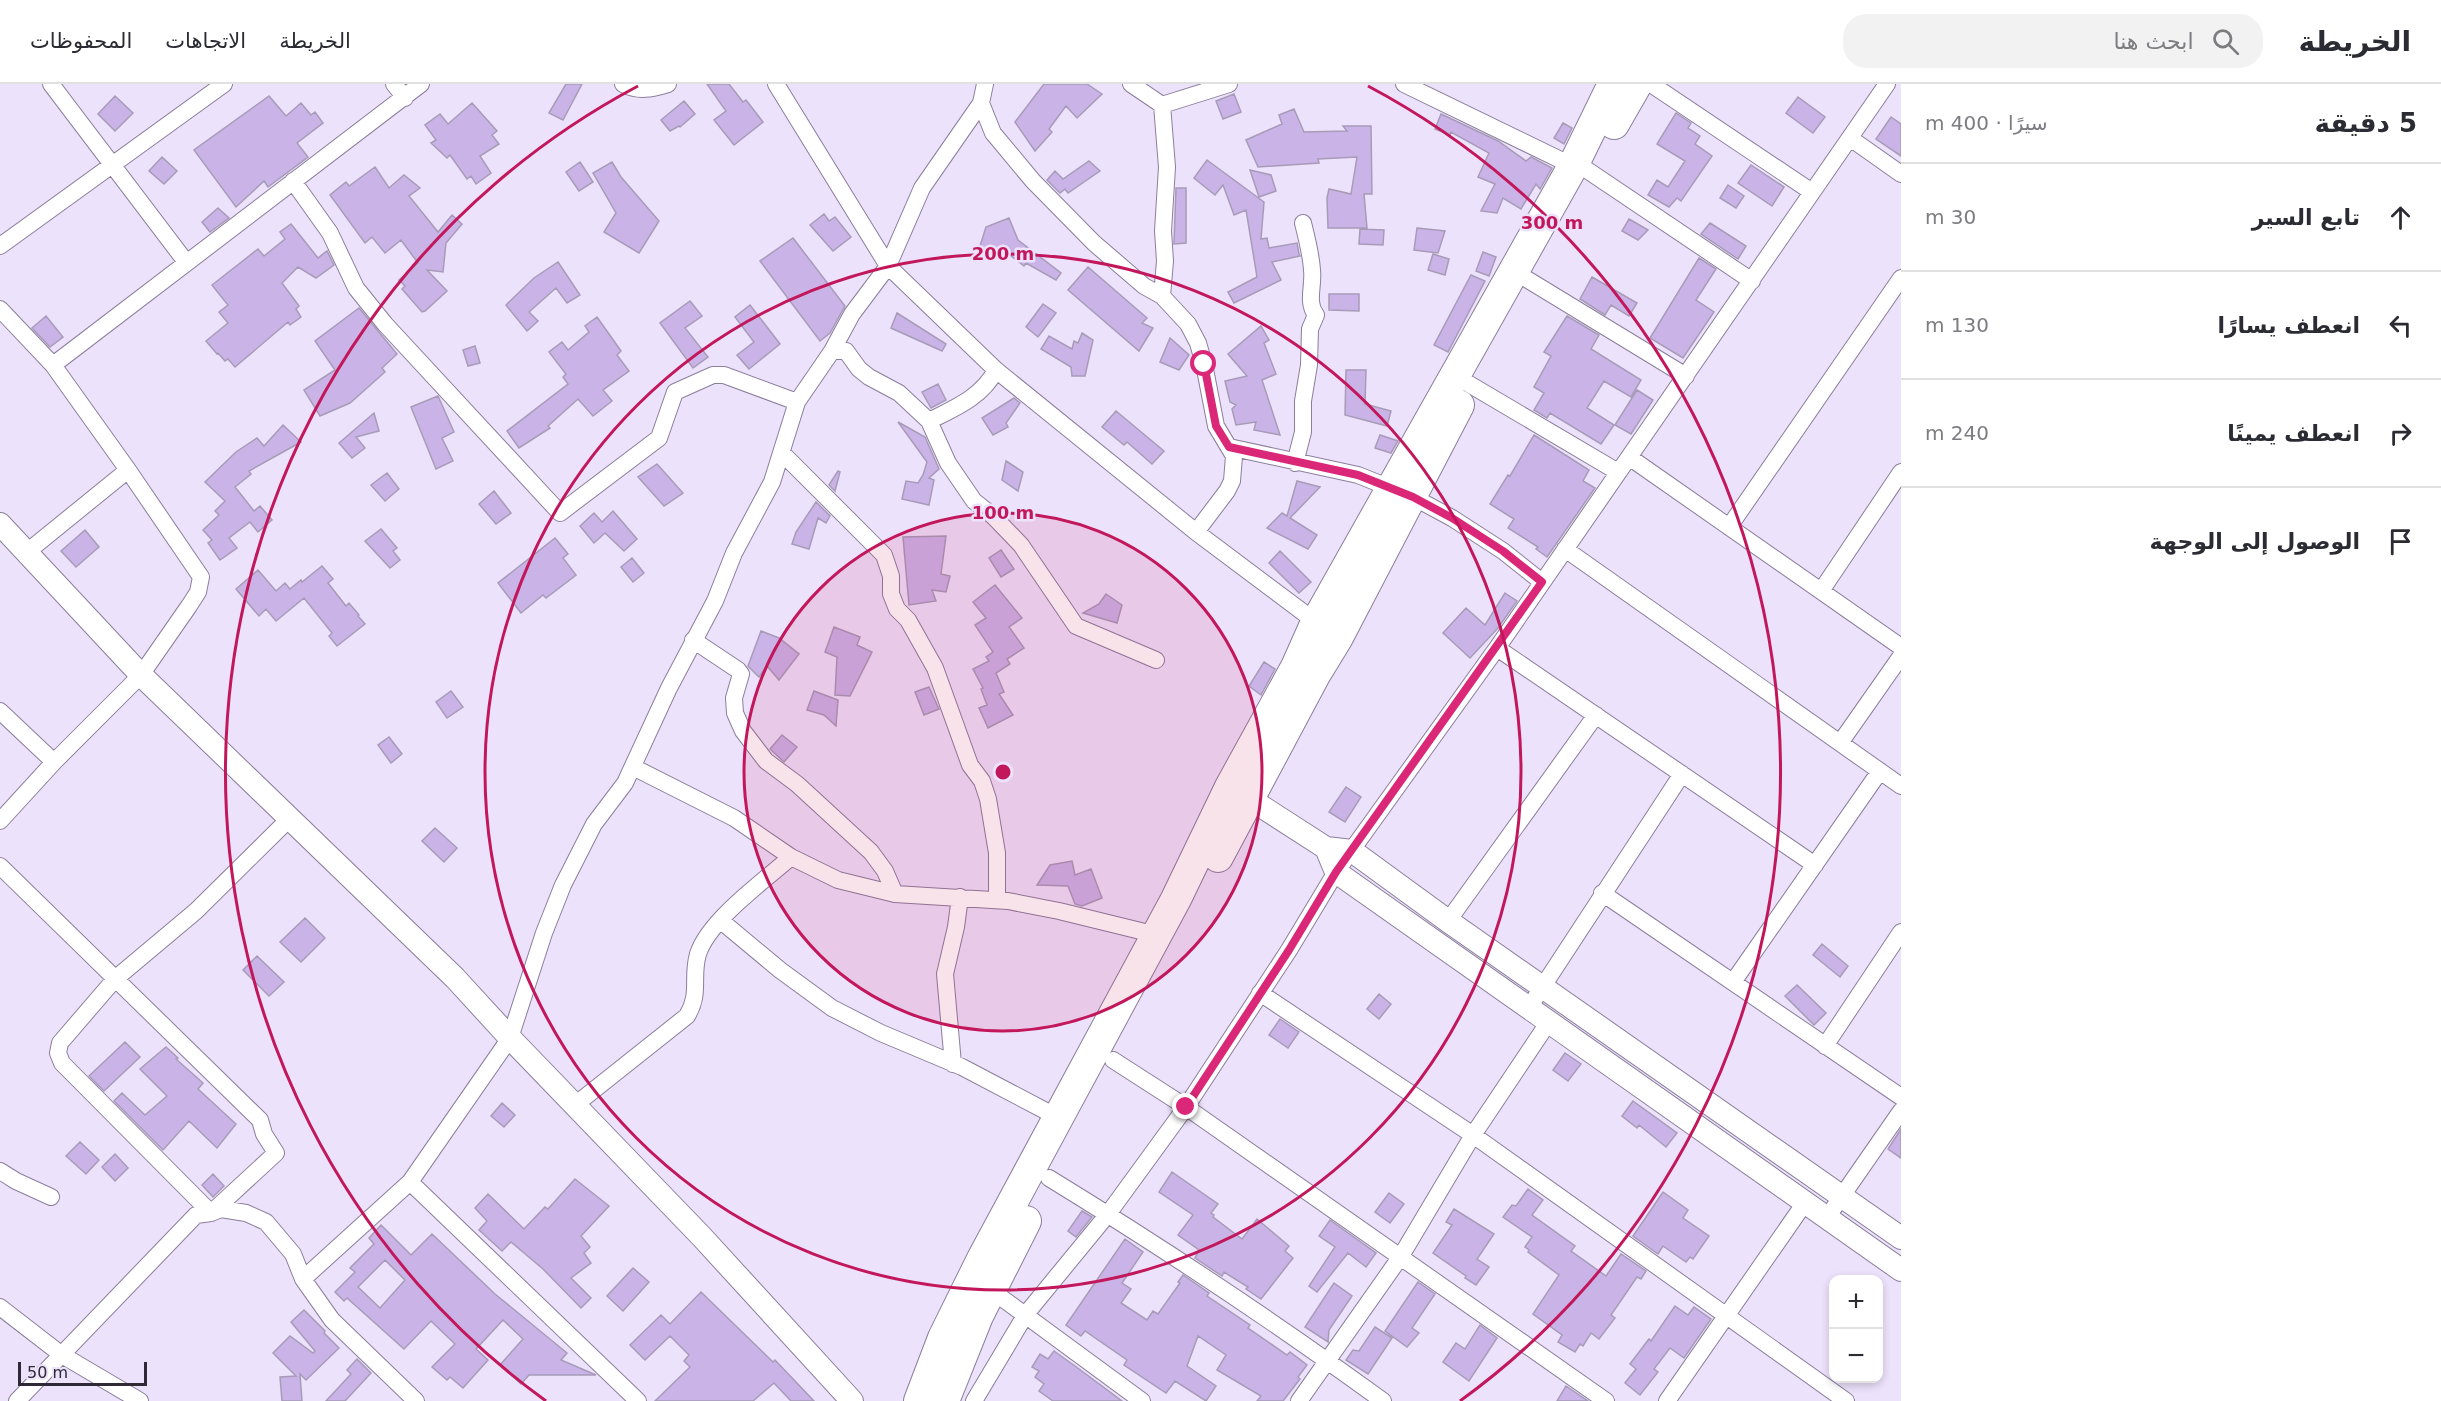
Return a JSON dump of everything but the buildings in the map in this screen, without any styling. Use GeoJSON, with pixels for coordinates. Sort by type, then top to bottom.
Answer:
{"type":"FeatureCollection","features":[{"type":"Feature","properties":{"kind":"highway"},"geometry":{"type":"LineString","coordinates":[[1401,493],[1469,384],[1525,278],[1580,168],[1614,84]]}},
{"type":"Feature","properties":{"kind":"highway"},"geometry":{"type":"LineString","coordinates":[[944,1401],[991,1290],[1049,1178],[1057,1136],[1113,1060],[1240,792],[1296,667],[1327,631],[1580,168],[1637,84]]}},
{"type":"Feature","properties":{"kind":"highway"},"geometry":{"type":"LineString","coordinates":[[919,1401],[943,1338],[983,1257],[1057,1136],[1157,936],[1240,792]]}},
{"type":"Feature","properties":{"kind":"street"},"geometry":{"type":"LineString","coordinates":[[51,84],[186,262]]}},
{"type":"Feature","properties":{"kind":"street"},"geometry":{"type":"LineString","coordinates":[[0,246],[224,84]]}},
{"type":"Feature","properties":{"kind":"street"},"geometry":{"type":"LineString","coordinates":[[394,84],[405,98]]}},
{"type":"Feature","properties":{"kind":"street"},"geometry":{"type":"LineString","coordinates":[[53,365],[421,84]]}},
{"type":"Feature","properties":{"kind":"street"},"geometry":{"type":"LineString","coordinates":[[623,84],[648,90],[668,84]]}},
{"type":"Feature","properties":{"kind":"street"},"geometry":{"type":"LineString","coordinates":[[776,84],[888,266],[996,370],[1196,532],[1327,631]]}},
{"type":"Feature","properties":{"kind":"street"},"geometry":{"type":"LineString","coordinates":[[303,1279],[411,1182],[510,1038],[544,933],[563,885],[594,825],[625,783],[693,640],[715,601],[734,554],[772,482],[783,453],[797,402],[832,351],[852,314],[888,266],[922,188],[981,103],[985,84]]}},
{"type":"Feature","properties":{"kind":"street"},"geometry":{"type":"LineString","coordinates":[[1131,84],[1162,105]]}},
{"type":"Feature","properties":{"kind":"street"},"geometry":{"type":"LineString","coordinates":[[1162,105],[1229,84]]}},
{"type":"Feature","properties":{"kind":"street"},"geometry":{"type":"LineString","coordinates":[[1650,84],[1812,192]]}},
{"type":"Feature","properties":{"kind":"street"},"geometry":{"type":"LineString","coordinates":[[974,1401],[1026,1314],[1108,1214],[1186,1107],[1289,950],[1336,872],[1497,648],[1887,84]]}},
{"type":"Feature","properties":{"kind":"street"},"geometry":{"type":"LineString","coordinates":[[1408,85],[1580,168],[1752,281]]}},
{"type":"Feature","properties":{"kind":"street"},"geometry":{"type":"LineString","coordinates":[[981,103],[993,133],[1033,181],[1094,243],[1144,286],[1162,296],[1188,324],[1198,344],[1204,364],[1216,426],[1234,456],[1232,481],[1196,532]]}},
{"type":"Feature","properties":{"kind":"street"},"geometry":{"type":"LineString","coordinates":[[1162,105],[1167,167],[1162,296]]}},
{"type":"Feature","properties":{"kind":"street"},"geometry":{"type":"LineString","coordinates":[[1850,138],[1901,174]]}},
{"type":"Feature","properties":{"kind":"street"},"geometry":{"type":"LineString","coordinates":[[293,181],[330,233],[356,288],[386,324],[560,513],[659,438],[675,392],[713,375],[724,375],[797,402]]}},
{"type":"Feature","properties":{"kind":"street"},"geometry":{"type":"LineString","coordinates":[[1295,463],[1303,432],[1303,401],[1309,365],[1310,329],[1316,315],[1310,307],[1312,270],[1310,247],[1303,223]]}},
{"type":"Feature","properties":{"kind":"street"},"geometry":{"type":"LineString","coordinates":[[1525,278],[1686,376]]}},
{"type":"Feature","properties":{"kind":"street"},"geometry":{"type":"LineString","coordinates":[[1729,527],[1901,278]]}},
{"type":"Feature","properties":{"kind":"street"},"geometry":{"type":"LineString","coordinates":[[0,309],[53,365],[201,577],[198,592],[141,675],[54,762],[0,821]]}},
{"type":"Feature","properties":{"kind":"street"},"geometry":{"type":"LineString","coordinates":[[832,351],[846,351],[859,369],[899,393],[929,421],[948,462],[974,501],[993,516],[1021,545],[1077,626],[1156,660]]}},
{"type":"Feature","properties":{"kind":"street"},"geometry":{"type":"LineString","coordinates":[[929,421],[968,401],[989,384],[996,370]]}},
{"type":"Feature","properties":{"kind":"street"},"geometry":{"type":"LineString","coordinates":[[1469,384],[1618,472]]}},
{"type":"Feature","properties":{"kind":"street"},"geometry":{"type":"LineString","coordinates":[[1229,447],[1358,475],[1401,493],[1452,518],[1503,551],[1542,582]]}},
{"type":"Feature","properties":{"kind":"street"},"geometry":{"type":"LineString","coordinates":[[783,453],[884,555],[891,576],[891,594],[897,609],[908,620],[935,668],[970,765],[982,781],[988,799],[997,853],[997,900]]}},
{"type":"Feature","properties":{"kind":"street"},"geometry":{"type":"LineString","coordinates":[[1629,457],[1901,646]]}},
{"type":"Feature","properties":{"kind":"street"},"geometry":{"type":"LineString","coordinates":[[27,552],[128,470]]}},
{"type":"Feature","properties":{"kind":"street"},"geometry":{"type":"LineString","coordinates":[[1821,591],[1901,472]]}},
{"type":"Feature","properties":{"kind":"street"},"geometry":{"type":"LineString","coordinates":[[0,524],[141,675],[288,820],[455,978],[702,1237],[852,1401]]}},
{"type":"Feature","properties":{"kind":"street"},"geometry":{"type":"LineString","coordinates":[[1565,549],[1901,786]]}},
{"type":"Feature","properties":{"kind":"street"},"geometry":{"type":"LineString","coordinates":[[693,640],[738,670],[741,675],[734,698],[735,714],[743,731],[766,761],[797,784],[871,852],[885,871],[895,894]]}},
{"type":"Feature","properties":{"kind":"street"},"geometry":{"type":"LineString","coordinates":[[1497,648],[1815,865]]}},
{"type":"Feature","properties":{"kind":"street"},"geometry":{"type":"LineString","coordinates":[[1840,743],[1901,656]]}},
{"type":"Feature","properties":{"kind":"street"},"geometry":{"type":"LineString","coordinates":[[0,711],[54,762]]}},
{"type":"Feature","properties":{"kind":"street"},"geometry":{"type":"LineString","coordinates":[[1448,921],[1596,715]]}},
{"type":"Feature","properties":{"kind":"street"},"geometry":{"type":"LineString","coordinates":[[633,767],[734,818],[791,857],[838,880],[895,894],[997,900],[1059,911],[1157,936]]}},
{"type":"Feature","properties":{"kind":"street"},"geometry":{"type":"LineString","coordinates":[[1733,982],[1880,771]]}},
{"type":"Feature","properties":{"kind":"street"},"geometry":{"type":"LineString","coordinates":[[1528,1009],[1682,774]]}},
{"type":"Feature","properties":{"kind":"street"},"geometry":{"type":"LineString","coordinates":[[1240,792],[1326,848],[1352,851],[1448,921],[1901,1238]]}},
{"type":"Feature","properties":{"kind":"street"},"geometry":{"type":"LineString","coordinates":[[211,1214],[62,1063],[58,1053],[60,1043],[115,978],[196,911],[288,820]]}},
{"type":"Feature","properties":{"kind":"street"},"geometry":{"type":"LineString","coordinates":[[1326,848],[1336,872],[1804,1204],[1901,1270]]}},
{"type":"Feature","properties":{"kind":"street"},"geometry":{"type":"LineString","coordinates":[[575,1105],[687,1016],[696,996],[694,977],[698,954],[707,935],[720,920],[791,857]]}},
{"type":"Feature","properties":{"kind":"street"},"geometry":{"type":"LineString","coordinates":[[0,866],[260,1120],[264,1134],[276,1153],[211,1214]]}},
{"type":"Feature","properties":{"kind":"street"},"geometry":{"type":"LineString","coordinates":[[1602,893],[1901,1097]]}},
{"type":"Feature","properties":{"kind":"street"},"geometry":{"type":"LineString","coordinates":[[953,1064],[945,995],[945,974],[956,927],[960,897]]}},
{"type":"Feature","properties":{"kind":"street"},"geometry":{"type":"LineString","coordinates":[[720,920],[780,970],[832,1008],[881,1033],[953,1064],[1057,1136]]}},
{"type":"Feature","properties":{"kind":"street"},"geometry":{"type":"LineString","coordinates":[[1825,1046],[1901,932]]}},
{"type":"Feature","properties":{"kind":"street"},"geometry":{"type":"LineString","coordinates":[[1260,993],[1473,1135],[1846,1401]]}},
{"type":"Feature","properties":{"kind":"street"},"geometry":{"type":"LineString","coordinates":[[1299,1401],[1401,1256],[1473,1135],[1548,1023]]}},
{"type":"Feature","properties":{"kind":"street"},"geometry":{"type":"LineString","coordinates":[[1113,1060],[1186,1107],[1606,1401]]}},
{"type":"Feature","properties":{"kind":"street"},"geometry":{"type":"LineString","coordinates":[[1826,1219],[1901,1111]]}},
{"type":"Feature","properties":{"kind":"street"},"geometry":{"type":"LineString","coordinates":[[0,1170],[16,1181],[51,1197]]}},
{"type":"Feature","properties":{"kind":"street"},"geometry":{"type":"LineString","coordinates":[[1049,1178],[1108,1214],[1328,1361],[1383,1401]]}},
{"type":"Feature","properties":{"kind":"street"},"geometry":{"type":"LineString","coordinates":[[411,1182],[638,1401]]}},
{"type":"Feature","properties":{"kind":"street"},"geometry":{"type":"LineString","coordinates":[[1667,1401],[1804,1204]]}},
{"type":"Feature","properties":{"kind":"street"},"geometry":{"type":"LineString","coordinates":[[17,1401],[196,1215],[211,1214],[221,1209],[246,1213],[266,1222],[292,1254],[303,1279],[332,1320],[416,1401]]}},
{"type":"Feature","properties":{"kind":"street"},"geometry":{"type":"LineString","coordinates":[[991,1290],[1142,1401]]}},
{"type":"Feature","properties":{"kind":"street"},"geometry":{"type":"LineString","coordinates":[[0,1307],[62,1354],[140,1401]]}},
{"type":"Feature","properties":{"kind":"route"},"geometry":{"type":"LineString","coordinates":[[1186,1107],[1289,950],[1336,872],[1542,582],[1503,551],[1452,518],[1413,497],[1358,475],[1229,447],[1216,426],[1204,364]]}}]}
